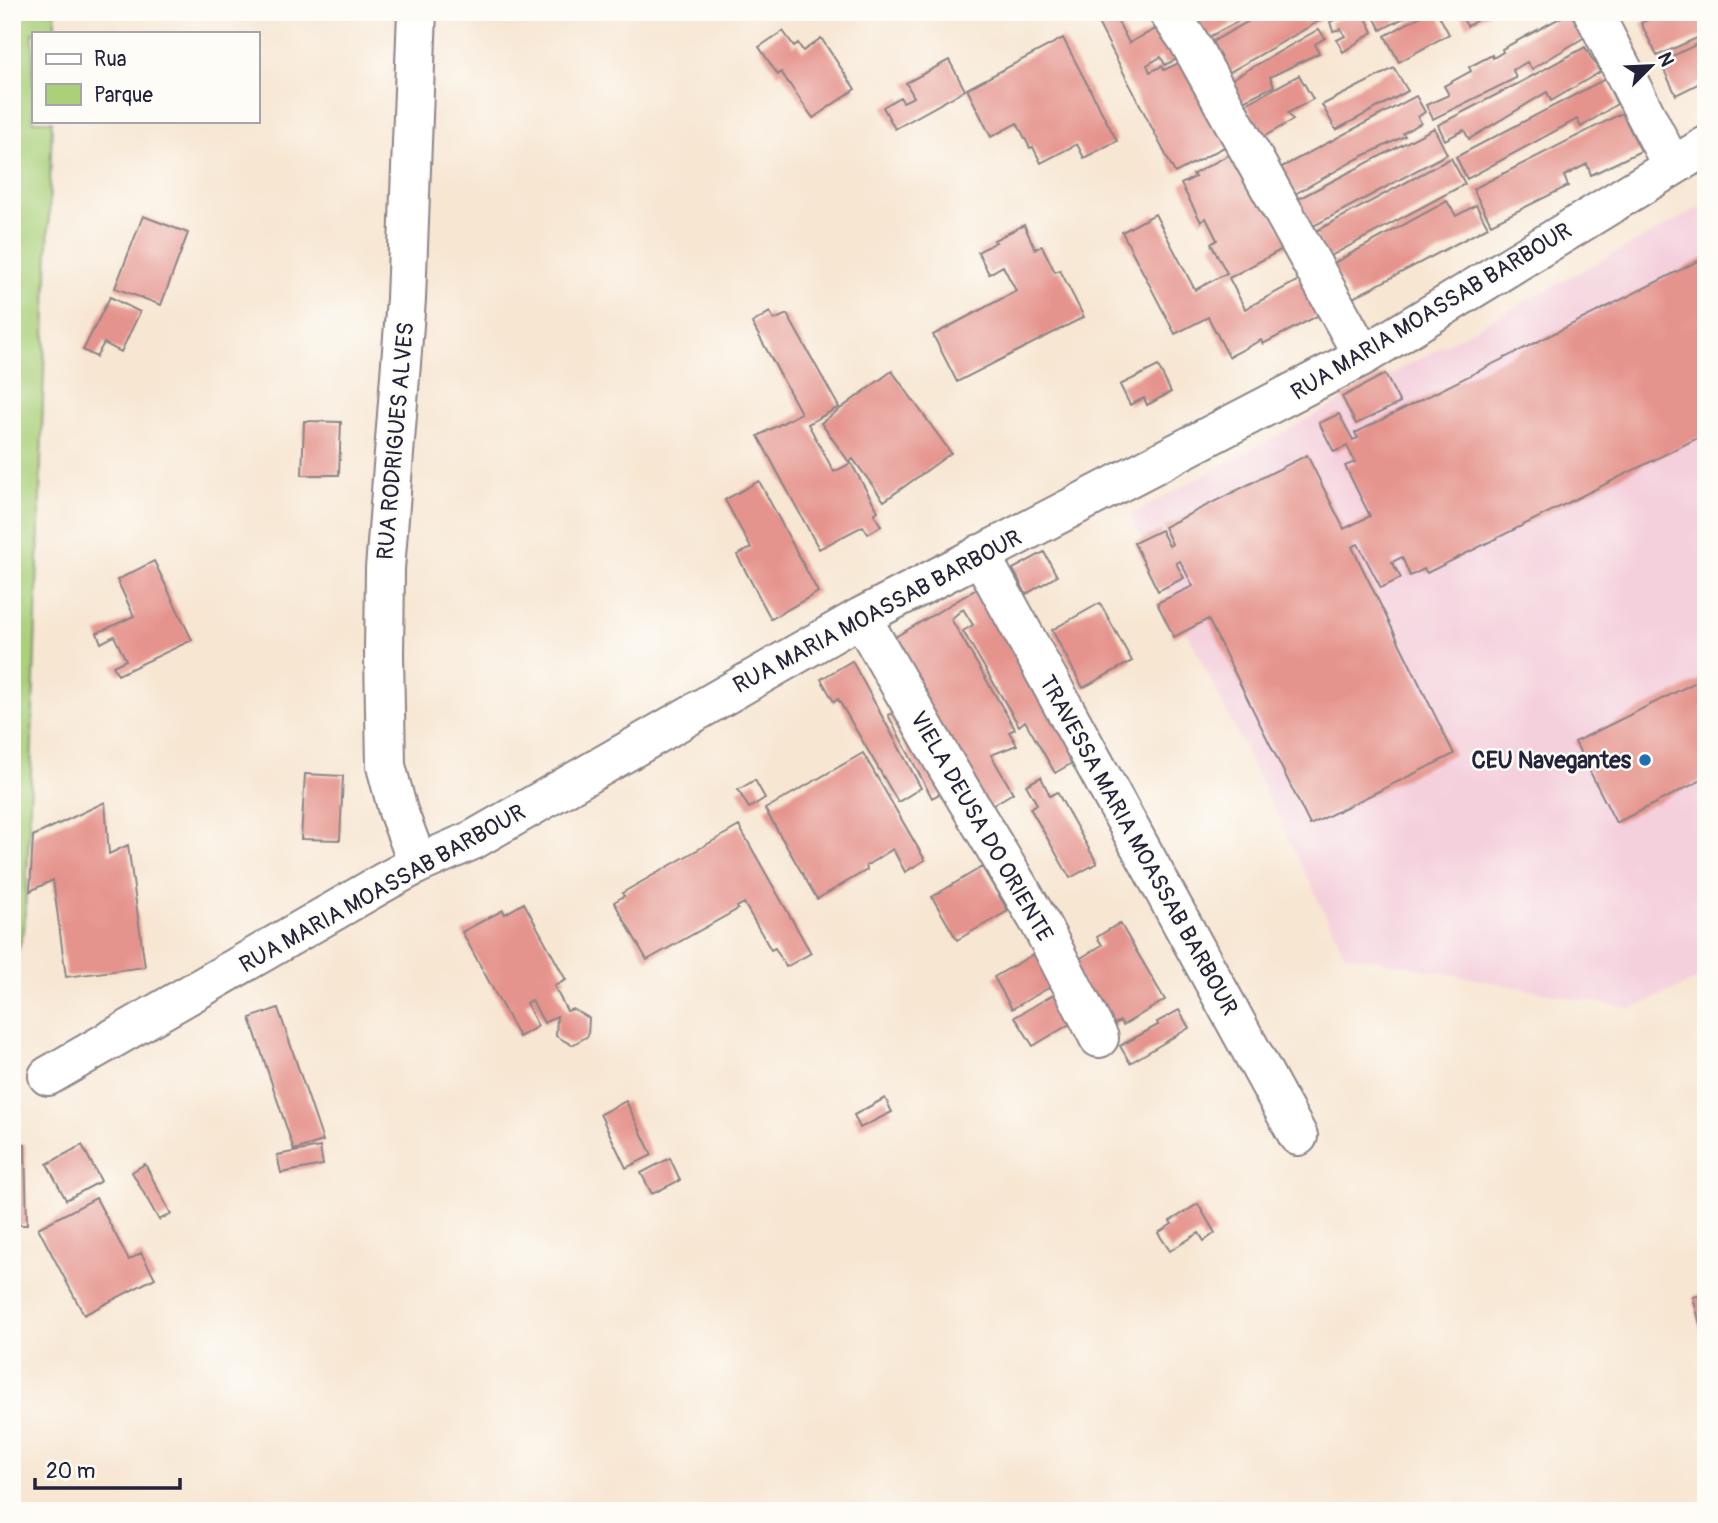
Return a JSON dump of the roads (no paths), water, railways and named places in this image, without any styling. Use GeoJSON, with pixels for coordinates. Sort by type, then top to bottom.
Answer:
{"type":"FeatureCollection","features":[{"type":"Feature","properties":{"kind":"street","name":"RUA RODRIGUES ALVES"},"geometry":{"type":"LineString","coordinates":[[416,12],[406,299],[384,569],[384,654],[386,766],[398,811],[418,864]]}},
{"type":"Feature","properties":{"kind":"street"},"geometry":{"type":"LineString","coordinates":[[1592,12],[1672,166]]}},
{"type":"Feature","properties":{"kind":"street"},"geometry":{"type":"LineString","coordinates":[[1178,26],[1363,356]]}},
{"type":"Feature","properties":{"kind":"street","name":"RUA MARIA MOASSAB BARBOUR"},"geometry":{"type":"LineString","coordinates":[[48,1076],[418,864],[473,840],[861,617],[1363,356],[1706,146]]}},
{"type":"Feature","properties":{"kind":"street","name":"TRAVESSA MARIA MOASSAB BARBOUR"},"geometry":{"type":"LineString","coordinates":[[980,555],[1298,1136]]}},
{"type":"Feature","properties":{"kind":"street","name":"VIELA DEUSA DO ORIENTE"},"geometry":{"type":"LineString","coordinates":[[861,617],[1040,923],[1099,1038]]}},
{"type":"Feature","properties":{"kind":"place","name":"CEU Navegantes"},"geometry":{"type":"Point","coordinates":[1645,760]}}]}
